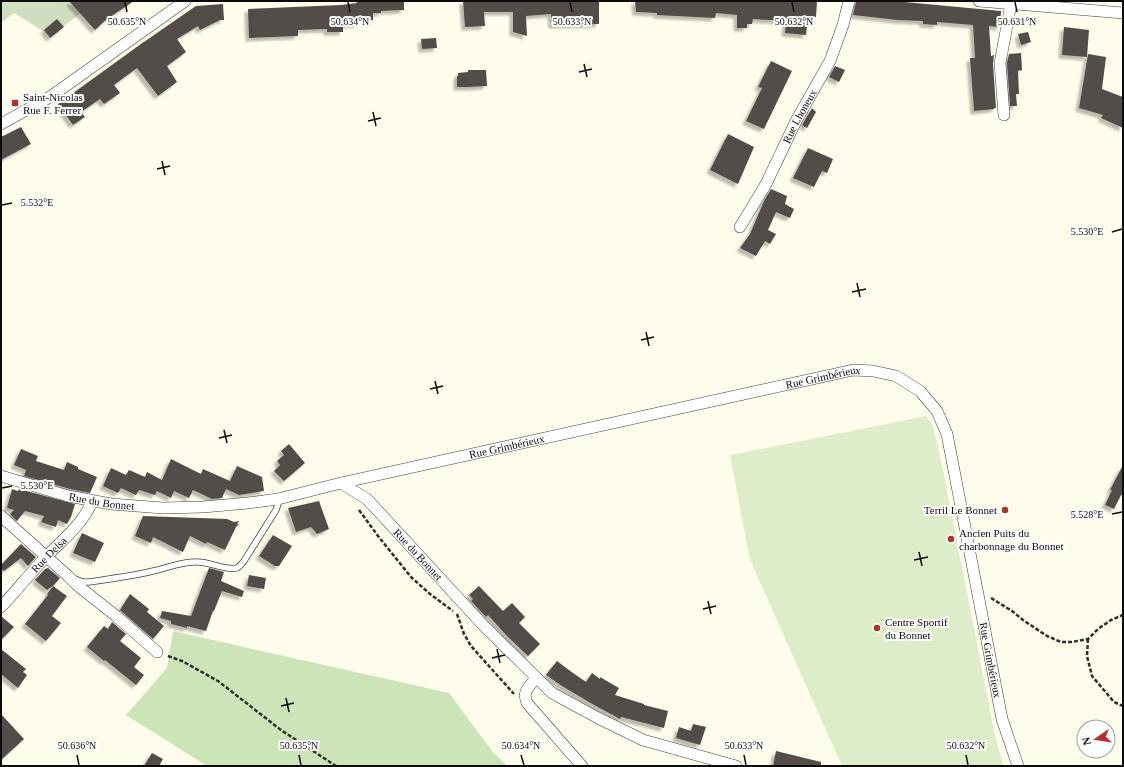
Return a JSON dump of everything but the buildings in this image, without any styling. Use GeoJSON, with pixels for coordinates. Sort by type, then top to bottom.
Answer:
{"type":"FeatureCollection","features":[{"type":"Feature","properties":{"kind":"street"},"geometry":{"type":"LineString","coordinates":[[1,124],[50,97],[186,1]]}},
{"type":"Feature","properties":{"kind":"street","name":"Rue Lhoneux"},"geometry":{"type":"LineString","coordinates":[[740,227],[766,184],[796,122],[830,61],[843,25],[849,1]]}},
{"type":"Feature","properties":{"kind":"street"},"geometry":{"type":"LineString","coordinates":[[979,1],[1123,13]]}},
{"type":"Feature","properties":{"kind":"street"},"geometry":{"type":"LineString","coordinates":[[1004,115],[1000,63],[1011,4]]}},
{"type":"Feature","properties":{"kind":"street","name":"Rue Grimbérieux"},"geometry":{"type":"LineString","coordinates":[[341,483],[853,370],[873,371],[896,376],[920,391],[937,411],[947,434],[1002,719],[1018,766]]}},
{"type":"Feature","properties":{"kind":"street","name":"Rue du Bonnet"},"geometry":{"type":"LineString","coordinates":[[1,476],[68,496],[92,501],[163,508],[203,507],[278,499],[341,483],[368,499],[479,621],[552,693],[643,740],[736,766]]}},
{"type":"Feature","properties":{"kind":"street","name":"Rue Delsa"},"geometry":{"type":"LineString","coordinates":[[1,607],[46,556],[80,522],[90,508],[92,501]]}},
{"type":"Feature","properties":{"kind":"street"},"geometry":{"type":"LineString","coordinates":[[1,516],[77,585],[116,616],[157,652]]}},
{"type":"Feature","properties":{"kind":"street"},"geometry":{"type":"LineString","coordinates":[[536,678],[525,693],[527,702],[582,766]]}},
{"type":"Feature","properties":{"kind":"lane"},"geometry":{"type":"LineString","coordinates":[[68,576],[78,581],[89,582],[147,573],[176,564],[192,562],[207,563],[232,569],[237,568],[244,561],[276,510],[278,499]]}},
{"type":"Feature","properties":{"kind":"path"},"geometry":{"type":"LineString","coordinates":[[358,507],[373,530],[411,577],[430,594],[456,613],[467,640],[475,651],[517,697],[525,697]]}},
{"type":"Feature","properties":{"kind":"path"},"geometry":{"type":"LineString","coordinates":[[988,594],[992,599],[1012,611],[1047,636],[1061,642],[1076,642],[1088,639],[1098,629],[1111,620],[1123,615]]}},
{"type":"Feature","properties":{"kind":"path"},"geometry":{"type":"LineString","coordinates":[[1088,639],[1087,656],[1092,676],[1114,702],[1123,706]]}},
{"type":"Feature","properties":{"kind":"path"},"geometry":{"type":"LineString","coordinates":[[157,652],[182,661],[218,681],[281,730],[336,766]]}},
{"type":"Feature","properties":{"kind":"green space"},"geometry":{"type":"Polygon","coordinates":[[[1,1],[80,1],[87,8],[51,36],[14,13],[1,23],[1,1]]]}},
{"type":"Feature","properties":{"kind":"green space","name":"Centre Sportif du Bonnet"},"geometry":{"type":"Polygon","coordinates":[[[926,416],[933,427],[941,460],[994,731],[1004,766],[842,766],[750,560],[730,455],[926,416]]]}},
{"type":"Feature","properties":{"kind":"green space"},"geometry":{"type":"Polygon","coordinates":[[[173,631],[449,693],[492,751],[507,766],[207,766],[126,715],[167,668],[173,631]]]}},
{"type":"Feature","properties":{"kind":"place","name":"Saint-Nicolas Rue F. Ferrer"},"geometry":{"type":"Point","coordinates":[15,103]}},
{"type":"Feature","properties":{"kind":"place","name":"Terril Le Bonnet"},"geometry":{"type":"Point","coordinates":[1005,510]}},
{"type":"Feature","properties":{"kind":"place","name":"Ancien Puits du charbonnage du Bonnet"},"geometry":{"type":"Point","coordinates":[951,539]}},
{"type":"Feature","properties":{"kind":"place","name":"Centre Sportif du Bonnet"},"geometry":{"type":"Point","coordinates":[877,628]}}]}
